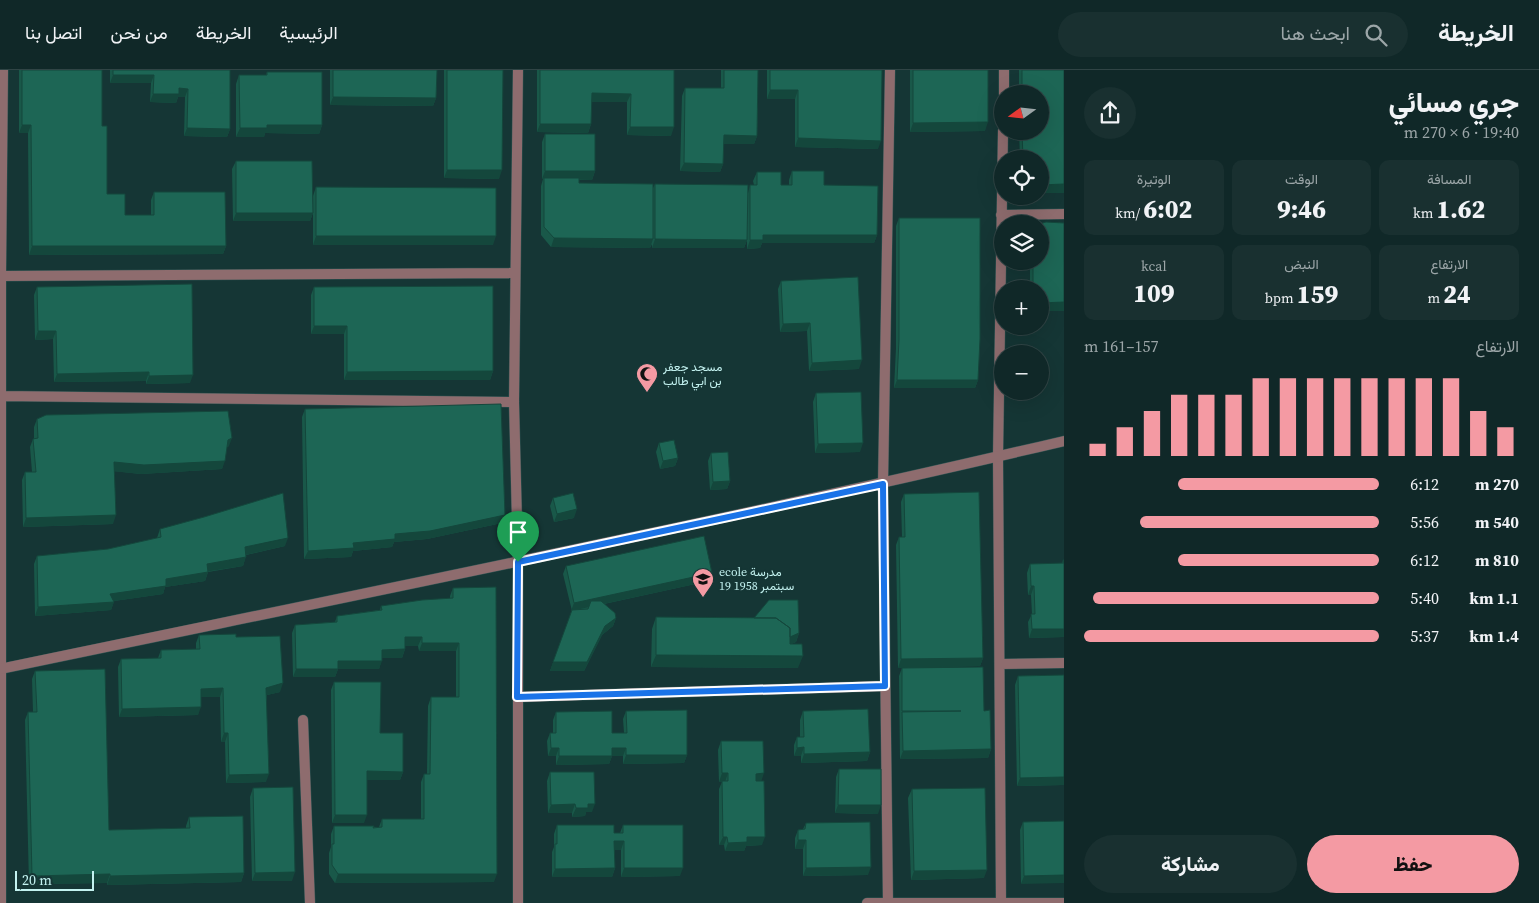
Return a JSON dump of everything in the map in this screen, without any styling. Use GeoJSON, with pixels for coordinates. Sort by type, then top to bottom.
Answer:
{"type":"FeatureCollection","features":[{"type":"Feature","properties":{"kind":"street"},"geometry":{"type":"LineString","coordinates":[[1,903],[0,396],[3,70]]}},
{"type":"Feature","properties":{"kind":"street"},"geometry":{"type":"LineString","coordinates":[[518,70],[514,402],[518,562],[518,903]]}},
{"type":"Feature","properties":{"kind":"street"},"geometry":{"type":"LineString","coordinates":[[888,903],[883,484],[890,70]]}},
{"type":"Feature","properties":{"kind":"street"},"geometry":{"type":"LineString","coordinates":[[1004,70],[1004,85]]}},
{"type":"Feature","properties":{"kind":"street"},"geometry":{"type":"LineString","coordinates":[[1001,903],[998,457],[1000,214],[1003,140]]}},
{"type":"Feature","properties":{"kind":"street"},"geometry":{"type":"LineString","coordinates":[[1000,214],[1064,214]]}},
{"type":"Feature","properties":{"kind":"street"},"geometry":{"type":"LineString","coordinates":[[1,276],[515,273]]}},
{"type":"Feature","properties":{"kind":"street"},"geometry":{"type":"LineString","coordinates":[[0,396],[514,402]]}},
{"type":"Feature","properties":{"kind":"street"},"geometry":{"type":"LineString","coordinates":[[0,669],[883,484],[1064,441]]}},
{"type":"Feature","properties":{"kind":"street"},"geometry":{"type":"LineString","coordinates":[[1000,664],[1064,663]]}},
{"type":"Feature","properties":{"kind":"street"},"geometry":{"type":"LineString","coordinates":[[517,697],[885,686]]}},
{"type":"Feature","properties":{"kind":"street"},"geometry":{"type":"LineString","coordinates":[[303,720],[310,903]]}},
{"type":"Feature","properties":{"kind":"street"},"geometry":{"type":"LineString","coordinates":[[867,903],[1064,903]]}},
{"type":"Feature","properties":{"kind":"building"},"geometry":{"type":"Polygon","coordinates":[[[22,70],[102,70],[102,126],[107,126],[107,194],[125,194],[125,215],[154,215],[154,192],[225,192],[226,246],[32,246],[31,125],[22,125],[22,70]]]}},
{"type":"Feature","properties":{"kind":"building"},"geometry":{"type":"Polygon","coordinates":[[[113,70],[230,70],[230,129],[187,128],[188,89],[179,88],[179,94],[153,94],[154,75],[113,75],[113,70]]]}},
{"type":"Feature","properties":{"kind":"building"},"geometry":{"type":"Polygon","coordinates":[[[333,70],[437,70],[436,98],[333,97],[333,70]]]}},
{"type":"Feature","properties":{"kind":"building"},"geometry":{"type":"Polygon","coordinates":[[[447,70],[503,70],[502,170],[447,170],[447,70]]]}},
{"type":"Feature","properties":{"kind":"building"},"geometry":{"type":"Polygon","coordinates":[[[540,70],[674,70],[674,127],[630,127],[631,94],[592,93],[591,124],[540,124],[540,70]]]}},
{"type":"Feature","properties":{"kind":"building"},"geometry":{"type":"Polygon","coordinates":[[[724,70],[758,70],[757,136],[724,135],[723,164],[684,163],[685,88],[724,88],[724,70]]]}},
{"type":"Feature","properties":{"kind":"building"},"geometry":{"type":"Polygon","coordinates":[[[770,70],[882,70],[881,141],[798,138],[798,90],[770,90],[770,70]]]}},
{"type":"Feature","properties":{"kind":"building"},"geometry":{"type":"Polygon","coordinates":[[[913,70],[988,70],[988,122],[913,123],[913,70]]]}},
{"type":"Feature","properties":{"kind":"building"},"geometry":{"type":"Polygon","coordinates":[[[1022,70],[1064,70],[1064,184],[1049,185],[1049,150],[1023,150],[1022,140],[1049,140],[1049,85],[1022,85],[1022,70]]]}},
{"type":"Feature","properties":{"kind":"building"},"geometry":{"type":"Polygon","coordinates":[[[267,72],[322,72],[322,125],[267,125],[267,128],[240,128],[239,75],[267,75],[267,72]]]}},
{"type":"Feature","properties":{"kind":"building"},"geometry":{"type":"Polygon","coordinates":[[[545,134],[595,134],[595,171],[545,171],[545,134]]]}},
{"type":"Feature","properties":{"kind":"building"},"geometry":{"type":"Polygon","coordinates":[[[236,161],[312,161],[313,213],[236,213],[236,161]]]}},
{"type":"Feature","properties":{"kind":"building"},"geometry":{"type":"Polygon","coordinates":[[[792,171],[824,171],[824,185],[878,186],[877,235],[763,235],[763,240],[750,240],[750,185],[757,185],[757,172],[781,172],[781,185],[792,185],[792,171]]]}},
{"type":"Feature","properties":{"kind":"building"},"geometry":{"type":"Polygon","coordinates":[[[544,178],[579,178],[579,183],[653,184],[653,239],[554,238],[544,227],[544,178]]]}},
{"type":"Feature","properties":{"kind":"building"},"geometry":{"type":"Polygon","coordinates":[[[655,184],[748,185],[747,240],[655,239],[655,184]]]}},
{"type":"Feature","properties":{"kind":"building"},"geometry":{"type":"Polygon","coordinates":[[[316,187],[496,188],[496,236],[316,236],[316,187]]]}},
{"type":"Feature","properties":{"kind":"building"},"geometry":{"type":"Polygon","coordinates":[[[899,218],[980,218],[978,380],[897,380],[899,340],[899,218]]]}},
{"type":"Feature","properties":{"kind":"building"},"geometry":{"type":"Polygon","coordinates":[[[1049,222],[1064,223],[1064,302],[1049,303],[1049,280],[1033,280],[1033,270],[1049,270],[1049,222]]]}},
{"type":"Feature","properties":{"kind":"building"},"geometry":{"type":"Polygon","coordinates":[[[858,277],[862,360],[812,363],[810,323],[783,324],[781,281],[858,277]]]}},
{"type":"Feature","properties":{"kind":"building"},"geometry":{"type":"Polygon","coordinates":[[[192,284],[193,375],[149,376],[149,372],[57,374],[56,331],[38,331],[37,287],[192,284]]]}},
{"type":"Feature","properties":{"kind":"building"},"geometry":{"type":"Polygon","coordinates":[[[493,286],[493,371],[347,372],[347,326],[314,326],[314,287],[493,286]]]}},
{"type":"Feature","properties":{"kind":"building"},"geometry":{"type":"Polygon","coordinates":[[[861,392],[863,443],[818,444],[816,393],[861,392]]]}},
{"type":"Feature","properties":{"kind":"building"},"geometry":{"type":"Polygon","coordinates":[[[501,404],[505,515],[430,531],[395,534],[395,539],[353,543],[354,548],[308,551],[305,409],[501,404]]]}},
{"type":"Feature","properties":{"kind":"building"},"geometry":{"type":"Polygon","coordinates":[[[228,411],[232,438],[228,440],[225,461],[144,465],[114,462],[116,515],[26,518],[25,472],[36,472],[33,439],[38,438],[37,419],[46,415],[228,411]]]}},
{"type":"Feature","properties":{"kind":"building"},"geometry":{"type":"Polygon","coordinates":[[[674,440],[678,458],[663,461],[659,443],[674,440]]]}},
{"type":"Feature","properties":{"kind":"building"},"geometry":{"type":"Polygon","coordinates":[[[728,452],[730,481],[713,482],[711,453],[728,452]]]}},
{"type":"Feature","properties":{"kind":"building"},"geometry":{"type":"Polygon","coordinates":[[[979,492],[983,658],[901,659],[899,537],[905,537],[904,494],[979,492]]]}},
{"type":"Feature","properties":{"kind":"building"},"geometry":{"type":"Polygon","coordinates":[[[283,493],[288,538],[245,547],[246,557],[207,564],[208,572],[166,579],[166,586],[110,594],[114,602],[38,607],[37,556],[108,549],[161,537],[160,529],[283,493]]]}},
{"type":"Feature","properties":{"kind":"building"},"geometry":{"type":"Polygon","coordinates":[[[573,493],[577,509],[557,514],[553,498],[573,493]]]}},
{"type":"Feature","properties":{"kind":"building"},"geometry":{"type":"Polygon","coordinates":[[[704,536],[712,573],[574,603],[566,566],[704,536]]]}},
{"type":"Feature","properties":{"kind":"building"},"geometry":{"type":"Polygon","coordinates":[[[1064,563],[1064,629],[1032,629],[1031,614],[1035,614],[1034,586],[1031,586],[1030,564],[1064,563]]]}},
{"type":"Feature","properties":{"kind":"building"},"geometry":{"type":"Polygon","coordinates":[[[496,587],[497,874],[338,874],[332,865],[334,826],[374,826],[373,828],[382,827],[382,819],[424,819],[424,774],[430,774],[431,697],[459,697],[459,643],[422,643],[422,637],[405,637],[405,649],[382,650],[382,661],[338,661],[338,669],[296,669],[295,625],[337,622],[337,616],[382,610],[381,606],[453,598],[453,588],[496,587]]]}},
{"type":"Feature","properties":{"kind":"building"},"geometry":{"type":"Polygon","coordinates":[[[769,600],[798,600],[799,633],[790,637],[790,628],[776,618],[754,618],[769,600]]]}},
{"type":"Feature","properties":{"kind":"building"},"geometry":{"type":"Polygon","coordinates":[[[591,601],[601,601],[615,613],[616,618],[605,626],[587,662],[553,662],[572,610],[588,609],[591,601]]]}},
{"type":"Feature","properties":{"kind":"building"},"geometry":{"type":"Polygon","coordinates":[[[656,617],[776,618],[790,628],[790,644],[802,644],[803,656],[656,655],[656,617]]]}},
{"type":"Feature","properties":{"kind":"building"},"geometry":{"type":"Polygon","coordinates":[[[236,634],[236,637],[280,636],[283,683],[266,688],[269,774],[229,775],[228,733],[224,733],[223,688],[201,689],[201,707],[122,709],[121,659],[161,658],[161,650],[200,649],[199,635],[236,634]]]}},
{"type":"Feature","properties":{"kind":"building"},"geometry":{"type":"Polygon","coordinates":[[[983,667],[984,711],[990,710],[991,749],[903,751],[902,712],[961,711],[902,711],[902,668],[983,667]]]}},
{"type":"Feature","properties":{"kind":"building"},"geometry":{"type":"Polygon","coordinates":[[[105,669],[109,830],[190,828],[189,817],[243,816],[244,873],[32,876],[28,712],[37,712],[35,671],[105,669]]]}},
{"type":"Feature","properties":{"kind":"building"},"geometry":{"type":"Polygon","coordinates":[[[1064,675],[1064,777],[1020,778],[1018,676],[1064,675]]]}},
{"type":"Feature","properties":{"kind":"building"},"geometry":{"type":"Polygon","coordinates":[[[334,682],[381,682],[380,733],[403,733],[403,772],[367,771],[367,815],[335,815],[334,682]]]}},
{"type":"Feature","properties":{"kind":"building"},"geometry":{"type":"Polygon","coordinates":[[[868,709],[870,752],[804,754],[804,747],[797,748],[797,737],[804,737],[803,711],[868,709]]]}},
{"type":"Feature","properties":{"kind":"building"},"geometry":{"type":"Polygon","coordinates":[[[687,710],[687,755],[626,755],[626,748],[612,748],[612,756],[559,756],[559,748],[551,748],[550,733],[556,733],[556,712],[612,711],[612,733],[627,733],[626,711],[687,710]]]}},
{"type":"Feature","properties":{"kind":"building"},"geometry":{"type":"Polygon","coordinates":[[[721,741],[763,741],[764,773],[756,774],[756,781],[764,781],[765,837],[747,837],[747,842],[728,843],[727,837],[723,837],[722,781],[728,781],[728,773],[722,773],[721,741]]]}},
{"type":"Feature","properties":{"kind":"building"},"geometry":{"type":"Polygon","coordinates":[[[839,769],[881,769],[881,805],[838,805],[839,769]]]}},
{"type":"Feature","properties":{"kind":"building"},"geometry":{"type":"Polygon","coordinates":[[[550,772],[594,772],[595,804],[588,804],[588,808],[576,808],[575,804],[551,805],[550,772]]]}},
{"type":"Feature","properties":{"kind":"building"},"geometry":{"type":"Polygon","coordinates":[[[293,787],[295,872],[255,873],[253,788],[293,787]]]}},
{"type":"Feature","properties":{"kind":"building"},"geometry":{"type":"Polygon","coordinates":[[[985,788],[987,870],[914,871],[912,789],[985,788]]]}},
{"type":"Feature","properties":{"kind":"building"},"geometry":{"type":"Polygon","coordinates":[[[1064,821],[1064,875],[1024,876],[1023,822],[1064,821]]]}},
{"type":"Feature","properties":{"kind":"building"},"geometry":{"type":"Polygon","coordinates":[[[870,822],[871,867],[806,868],[806,840],[798,840],[798,830],[805,829],[806,823],[870,822]]]}},
{"type":"Feature","properties":{"kind":"building"},"geometry":{"type":"Polygon","coordinates":[[[557,825],[614,825],[614,833],[623,833],[623,825],[683,825],[683,868],[624,868],[624,841],[614,841],[615,868],[555,869],[557,825]]]}},
{"type":"Feature","properties":{"kind":"place","name":"مسجد جعفر بن ابي طالب"},"geometry":{"type":"Point","coordinates":[647,393]}},
{"type":"Feature","properties":{"kind":"place","name":"ecole مدرسة 19 سبتمبر 1958"},"geometry":{"type":"Point","coordinates":[703,598]}},
{"type":"Feature","properties":{"kind":"route"},"geometry":{"type":"LineString","coordinates":[[883,484],[885,686],[517,697],[518,562],[883,484]]}}]}
